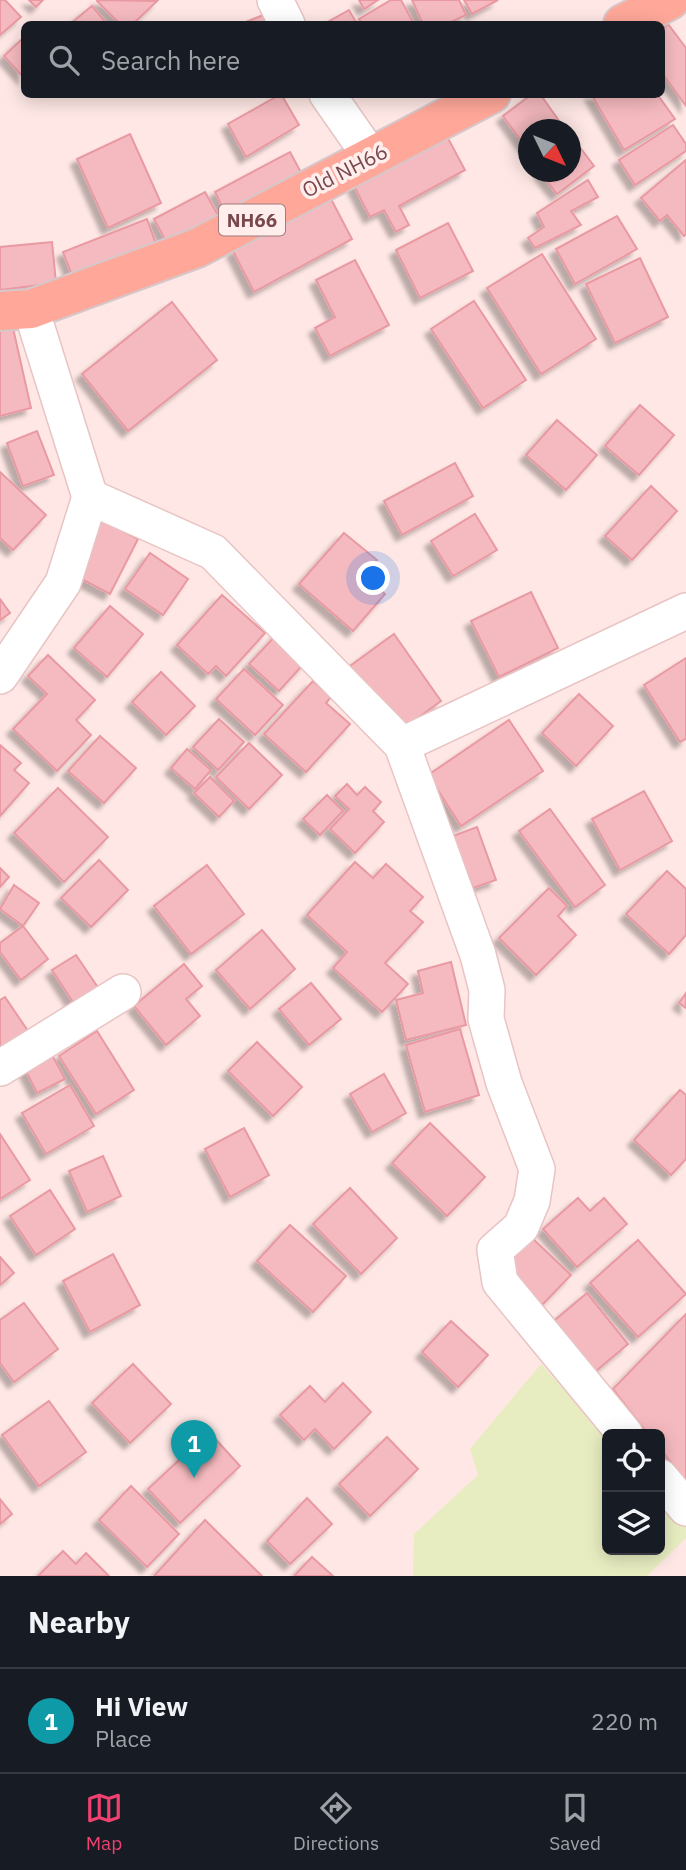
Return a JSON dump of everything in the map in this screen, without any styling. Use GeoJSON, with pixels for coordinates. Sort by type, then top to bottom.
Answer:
{"type":"FeatureCollection","features":[{"type":"Feature","properties":{"kind":"main road"},"geometry":{"type":"LineString","coordinates":[[629,21],[672,0]]}},
{"type":"Feature","properties":{"kind":"main road","name":"Old NH66"},"geometry":{"type":"LineString","coordinates":[[15,310],[197,248],[483,98]]}},
{"type":"Feature","properties":{"kind":"street"},"geometry":{"type":"LineString","coordinates":[[275,0],[285,21]]}},
{"type":"Feature","properties":{"kind":"street"},"geometry":{"type":"LineString","coordinates":[[672,0],[686,16]]}},
{"type":"Feature","properties":{"kind":"street"},"geometry":{"type":"LineString","coordinates":[[330,98],[371,157]]}},
{"type":"Feature","properties":{"kind":"street"},"geometry":{"type":"LineString","coordinates":[[0,676],[63,583],[90,497],[15,310]]}},
{"type":"Feature","properties":{"kind":"street"},"geometry":{"type":"LineString","coordinates":[[90,497],[213,551],[402,745],[478,955],[487,990],[486,1019],[504,1083],[537,1168],[533,1201],[520,1227],[495,1250],[500,1282],[621,1429]]}},
{"type":"Feature","properties":{"kind":"street"},"geometry":{"type":"LineString","coordinates":[[402,745],[686,611]]}},
{"type":"Feature","properties":{"kind":"street"},"geometry":{"type":"LineString","coordinates":[[0,1068],[123,992]]}},
{"type":"Feature","properties":{"kind":"street"},"geometry":{"type":"LineString","coordinates":[[665,1482],[686,1508]]}},
{"type":"Feature","properties":{"kind":"green space"},"geometry":{"type":"Polygon","coordinates":[[[541,1364],[602,1431],[602,1555],[665,1555],[665,1502],[686,1525],[686,1538],[647,1576],[413,1576],[414,1534],[478,1475],[470,1449],[541,1364]]]}},
{"type":"Feature","properties":{"kind":"building"},"geometry":{"type":"Polygon","coordinates":[[[0,0],[5,0],[21,17],[0,35],[0,0]]]}},
{"type":"Feature","properties":{"kind":"building"},"geometry":{"type":"Polygon","coordinates":[[[29,0],[43,0],[36,7],[29,0]]]}},
{"type":"Feature","properties":{"kind":"building"},"geometry":{"type":"Polygon","coordinates":[[[98,0],[157,1],[136,21],[117,21],[98,0]]]}},
{"type":"Feature","properties":{"kind":"building"},"geometry":{"type":"Polygon","coordinates":[[[359,0],[378,0],[364,9],[359,0]]]}},
{"type":"Feature","properties":{"kind":"building"},"geometry":{"type":"Polygon","coordinates":[[[391,0],[401,0],[412,21],[360,21],[359,19],[391,0]]]}},
{"type":"Feature","properties":{"kind":"building"},"geometry":{"type":"Polygon","coordinates":[[[412,0],[459,0],[466,15],[453,21],[422,21],[412,0]]]}},
{"type":"Feature","properties":{"kind":"building"},"geometry":{"type":"Polygon","coordinates":[[[464,0],[498,0],[472,14],[464,0]]]}},
{"type":"Feature","properties":{"kind":"building"},"geometry":{"type":"Polygon","coordinates":[[[92,6],[104,21],[74,21],[92,6]]]}},
{"type":"Feature","properties":{"kind":"building"},"geometry":{"type":"Polygon","coordinates":[[[349,10],[355,21],[330,21],[349,10]]]}},
{"type":"Feature","properties":{"kind":"building"},"geometry":{"type":"Polygon","coordinates":[[[263,15],[266,21],[248,21],[263,15]]]}},
{"type":"Feature","properties":{"kind":"building"},"geometry":{"type":"Polygon","coordinates":[[[668,24],[686,48],[686,106],[665,77],[665,27],[668,24]]]}},
{"type":"Feature","properties":{"kind":"building"},"geometry":{"type":"Polygon","coordinates":[[[21,40],[21,75],[4,56],[21,40]]]}},
{"type":"Feature","properties":{"kind":"building"},"geometry":{"type":"Polygon","coordinates":[[[274,98],[283,98],[299,125],[246,157],[228,124],[274,98]]]}},
{"type":"Feature","properties":{"kind":"building"},"geometry":{"type":"Polygon","coordinates":[[[527,98],[543,98],[558,119],[518,119],[518,136],[503,116],[527,98]]]}},
{"type":"Feature","properties":{"kind":"building"},"geometry":{"type":"Polygon","coordinates":[[[593,98],[660,98],[675,119],[624,150],[593,98]]]}},
{"type":"Feature","properties":{"kind":"building"},"geometry":{"type":"Polygon","coordinates":[[[673,125],[686,144],[686,151],[635,185],[619,160],[673,125]]]}},
{"type":"Feature","properties":{"kind":"building"},"geometry":{"type":"Polygon","coordinates":[[[443,129],[465,170],[399,206],[409,225],[396,232],[384,210],[370,217],[350,178],[443,129]]]}},
{"type":"Feature","properties":{"kind":"building"},"geometry":{"type":"Polygon","coordinates":[[[130,134],[161,203],[108,228],[77,159],[130,134]]]}},
{"type":"Feature","properties":{"kind":"building"},"geometry":{"type":"Polygon","coordinates":[[[581,149],[594,166],[581,176],[581,149]]]}},
{"type":"Feature","properties":{"kind":"building"},"geometry":{"type":"Polygon","coordinates":[[[290,152],[304,178],[228,218],[215,192],[290,152]]]}},
{"type":"Feature","properties":{"kind":"building"},"geometry":{"type":"Polygon","coordinates":[[[686,160],[684,236],[667,215],[660,221],[641,198],[686,160]]]}},
{"type":"Feature","properties":{"kind":"building"},"geometry":{"type":"Polygon","coordinates":[[[588,180],[598,197],[571,211],[581,225],[535,248],[528,238],[544,227],[537,213],[588,180]]]}},
{"type":"Feature","properties":{"kind":"building"},"geometry":{"type":"Polygon","coordinates":[[[548,182],[573,182],[557,194],[548,182]]]}},
{"type":"Feature","properties":{"kind":"building"},"geometry":{"type":"Polygon","coordinates":[[[205,192],[220,219],[169,247],[154,219],[205,192]]]}},
{"type":"Feature","properties":{"kind":"building"},"geometry":{"type":"Polygon","coordinates":[[[331,199],[352,239],[254,292],[233,251],[331,199]]]}},
{"type":"Feature","properties":{"kind":"building"},"geometry":{"type":"Polygon","coordinates":[[[617,216],[637,249],[575,284],[556,249],[617,216]]]}},
{"type":"Feature","properties":{"kind":"building"},"geometry":{"type":"Polygon","coordinates":[[[147,219],[157,247],[74,280],[63,252],[147,219]]]}},
{"type":"Feature","properties":{"kind":"building"},"geometry":{"type":"Polygon","coordinates":[[[448,223],[473,271],[420,298],[396,250],[448,223]]]}},
{"type":"Feature","properties":{"kind":"building"},"geometry":{"type":"Polygon","coordinates":[[[52,242],[56,283],[0,290],[0,247],[52,242]]]}},
{"type":"Feature","properties":{"kind":"building"},"geometry":{"type":"Polygon","coordinates":[[[542,254],[596,339],[541,374],[487,288],[542,254]]]}},
{"type":"Feature","properties":{"kind":"building"},"geometry":{"type":"Polygon","coordinates":[[[640,258],[668,317],[615,343],[586,284],[640,258]]]}},
{"type":"Feature","properties":{"kind":"building"},"geometry":{"type":"Polygon","coordinates":[[[355,260],[389,325],[330,356],[315,328],[335,317],[316,280],[355,260]]]}},
{"type":"Feature","properties":{"kind":"building"},"geometry":{"type":"Polygon","coordinates":[[[474,301],[526,380],[483,408],[431,329],[474,301]]]}},
{"type":"Feature","properties":{"kind":"building"},"geometry":{"type":"Polygon","coordinates":[[[172,302],[217,360],[128,431],[82,374],[172,302]]]}},
{"type":"Feature","properties":{"kind":"building"},"geometry":{"type":"Polygon","coordinates":[[[13,328],[31,408],[0,416],[0,331],[13,328]]]}},
{"type":"Feature","properties":{"kind":"building"},"geometry":{"type":"Polygon","coordinates":[[[640,405],[674,435],[639,475],[605,446],[640,405]]]}},
{"type":"Feature","properties":{"kind":"building"},"geometry":{"type":"Polygon","coordinates":[[[557,420],[597,455],[566,490],[526,455],[557,420]]]}},
{"type":"Feature","properties":{"kind":"building"},"geometry":{"type":"Polygon","coordinates":[[[37,431],[54,475],[23,486],[7,443],[37,431]]]}},
{"type":"Feature","properties":{"kind":"building"},"geometry":{"type":"Polygon","coordinates":[[[455,463],[473,496],[402,535],[384,501],[455,463]]]}},
{"type":"Feature","properties":{"kind":"building"},"geometry":{"type":"Polygon","coordinates":[[[0,472],[46,515],[13,550],[0,538],[0,472]]]}},
{"type":"Feature","properties":{"kind":"building"},"geometry":{"type":"Polygon","coordinates":[[[651,486],[677,511],[632,560],[605,536],[651,486]]]}},
{"type":"Feature","properties":{"kind":"building"},"geometry":{"type":"Polygon","coordinates":[[[475,514],[497,550],[453,576],[431,541],[475,514]]]}},
{"type":"Feature","properties":{"kind":"building"},"geometry":{"type":"Polygon","coordinates":[[[102,520],[138,539],[110,594],[74,575],[102,520]]]}},
{"type":"Feature","properties":{"kind":"building"},"geometry":{"type":"Polygon","coordinates":[[[344,533],[377,560],[363,575],[385,594],[353,631],[299,584],[344,533]]]}},
{"type":"Feature","properties":{"kind":"building"},"geometry":{"type":"Polygon","coordinates":[[[150,553],[188,579],[163,615],[125,589],[150,553]]]}},
{"type":"Feature","properties":{"kind":"building"},"geometry":{"type":"Polygon","coordinates":[[[531,592],[558,648],[499,677],[471,621],[531,592]]]}},
{"type":"Feature","properties":{"kind":"building"},"geometry":{"type":"Polygon","coordinates":[[[222,595],[265,633],[226,676],[216,666],[208,674],[177,645],[222,595]]]}},
{"type":"Feature","properties":{"kind":"building"},"geometry":{"type":"Polygon","coordinates":[[[0,599],[10,613],[0,620],[0,599]]]}},
{"type":"Feature","properties":{"kind":"building"},"geometry":{"type":"Polygon","coordinates":[[[110,606],[143,634],[107,677],[74,648],[110,606]]]}},
{"type":"Feature","properties":{"kind":"building"},"geometry":{"type":"Polygon","coordinates":[[[280,631],[309,658],[279,691],[249,664],[280,631]]]}},
{"type":"Feature","properties":{"kind":"building"},"geometry":{"type":"Polygon","coordinates":[[[394,634],[441,701],[397,733],[350,666],[394,634]]]}},
{"type":"Feature","properties":{"kind":"building"},"geometry":{"type":"Polygon","coordinates":[[[48,655],[95,700],[76,720],[91,735],[57,771],[13,729],[47,694],[28,676],[48,655]]]}},
{"type":"Feature","properties":{"kind":"building"},"geometry":{"type":"Polygon","coordinates":[[[686,658],[686,739],[680,742],[644,685],[686,658]]]}},
{"type":"Feature","properties":{"kind":"building"},"geometry":{"type":"Polygon","coordinates":[[[244,669],[283,705],[255,735],[216,699],[244,669]]]}},
{"type":"Feature","properties":{"kind":"building"},"geometry":{"type":"Polygon","coordinates":[[[161,672],[195,706],[166,735],[132,702],[161,672]]]}},
{"type":"Feature","properties":{"kind":"building"},"geometry":{"type":"Polygon","coordinates":[[[313,681],[331,697],[326,703],[350,724],[306,772],[264,734],[313,681]]]}},
{"type":"Feature","properties":{"kind":"building"},"geometry":{"type":"Polygon","coordinates":[[[579,694],[613,726],[576,766],[542,733],[579,694]]]}},
{"type":"Feature","properties":{"kind":"building"},"geometry":{"type":"Polygon","coordinates":[[[219,719],[244,742],[218,770],[193,747],[219,719]]]}},
{"type":"Feature","properties":{"kind":"building"},"geometry":{"type":"Polygon","coordinates":[[[509,720],[543,771],[461,826],[428,775],[509,720]]]}},
{"type":"Feature","properties":{"kind":"building"},"geometry":{"type":"Polygon","coordinates":[[[100,736],[136,768],[104,803],[68,771],[100,736]]]}},
{"type":"Feature","properties":{"kind":"building"},"geometry":{"type":"Polygon","coordinates":[[[249,743],[282,775],[249,809],[216,777],[249,743]]]}},
{"type":"Feature","properties":{"kind":"building"},"geometry":{"type":"Polygon","coordinates":[[[0,745],[21,763],[14,770],[29,783],[0,816],[0,745]]]}},
{"type":"Feature","properties":{"kind":"building"},"geometry":{"type":"Polygon","coordinates":[[[187,749],[211,770],[195,789],[171,768],[187,749]]]}},
{"type":"Feature","properties":{"kind":"building"},"geometry":{"type":"Polygon","coordinates":[[[210,777],[234,801],[219,817],[194,793],[210,777]]]}},
{"type":"Feature","properties":{"kind":"building"},"geometry":{"type":"Polygon","coordinates":[[[347,784],[357,795],[365,787],[381,802],[373,811],[384,822],[355,853],[330,829],[349,809],[335,796],[347,784]]]}},
{"type":"Feature","properties":{"kind":"building"},"geometry":{"type":"Polygon","coordinates":[[[58,788],[108,837],[64,882],[14,833],[58,788]]]}},
{"type":"Feature","properties":{"kind":"building"},"geometry":{"type":"Polygon","coordinates":[[[644,791],[672,841],[620,870],[592,819],[644,791]]]}},
{"type":"Feature","properties":{"kind":"building"},"geometry":{"type":"Polygon","coordinates":[[[327,795],[343,811],[320,835],[303,819],[327,795]]]}},
{"type":"Feature","properties":{"kind":"building"},"geometry":{"type":"Polygon","coordinates":[[[550,809],[605,885],[575,907],[519,831],[550,809]]]}},
{"type":"Feature","properties":{"kind":"building"},"geometry":{"type":"Polygon","coordinates":[[[477,827],[496,880],[473,888],[453,836],[477,827]]]}},
{"type":"Feature","properties":{"kind":"building"},"geometry":{"type":"Polygon","coordinates":[[[99,860],[128,890],[91,927],[61,898],[99,860]]]}},
{"type":"Feature","properties":{"kind":"building"},"geometry":{"type":"Polygon","coordinates":[[[355,862],[373,878],[386,864],[423,897],[410,911],[423,922],[385,963],[408,984],[382,1012],[333,968],[347,952],[307,915],[355,862]]]}},
{"type":"Feature","properties":{"kind":"building"},"geometry":{"type":"Polygon","coordinates":[[[207,865],[244,914],[191,954],[154,906],[207,865]]]}},
{"type":"Feature","properties":{"kind":"building"},"geometry":{"type":"Polygon","coordinates":[[[0,868],[9,877],[0,887],[0,868]]]}},
{"type":"Feature","properties":{"kind":"building"},"geometry":{"type":"Polygon","coordinates":[[[667,871],[686,889],[686,935],[669,954],[626,914],[667,871]]]}},
{"type":"Feature","properties":{"kind":"building"},"geometry":{"type":"Polygon","coordinates":[[[14,885],[39,903],[23,926],[0,909],[14,885]]]}},
{"type":"Feature","properties":{"kind":"building"},"geometry":{"type":"Polygon","coordinates":[[[549,888],[567,906],[558,916],[576,935],[536,975],[499,938],[549,888]]]}},
{"type":"Feature","properties":{"kind":"building"},"geometry":{"type":"Polygon","coordinates":[[[23,926],[48,959],[21,980],[0,952],[0,943],[23,926]]]}},
{"type":"Feature","properties":{"kind":"building"},"geometry":{"type":"Polygon","coordinates":[[[262,930],[295,969],[250,1009],[216,970],[262,930]]]}},
{"type":"Feature","properties":{"kind":"building"},"geometry":{"type":"Polygon","coordinates":[[[76,955],[99,989],[75,1005],[52,970],[76,955]]]}},
{"type":"Feature","properties":{"kind":"building"},"geometry":{"type":"Polygon","coordinates":[[[451,962],[466,1025],[406,1040],[396,1000],[423,993],[418,971],[451,962]]]}},
{"type":"Feature","properties":{"kind":"building"},"geometry":{"type":"Polygon","coordinates":[[[184,964],[202,986],[186,999],[200,1016],[166,1045],[134,1006],[184,964]]]}},
{"type":"Feature","properties":{"kind":"building"},"geometry":{"type":"Polygon","coordinates":[[[311,983],[341,1019],[309,1045],[279,1009],[311,983]]]}},
{"type":"Feature","properties":{"kind":"building"},"geometry":{"type":"Polygon","coordinates":[[[686,993],[686,1008],[679,1003],[686,993]]]}},
{"type":"Feature","properties":{"kind":"building"},"geometry":{"type":"Polygon","coordinates":[[[5,997],[28,1031],[0,1049],[0,1000],[5,997]]]}},
{"type":"Feature","properties":{"kind":"building"},"geometry":{"type":"Polygon","coordinates":[[[460,1029],[479,1095],[425,1112],[406,1045],[460,1029]]]}},
{"type":"Feature","properties":{"kind":"building"},"geometry":{"type":"Polygon","coordinates":[[[97,1031],[134,1090],[96,1114],[59,1056],[97,1031]]]}},
{"type":"Feature","properties":{"kind":"building"},"geometry":{"type":"Polygon","coordinates":[[[257,1042],[302,1087],[273,1116],[228,1071],[257,1042]]]}},
{"type":"Feature","properties":{"kind":"building"},"geometry":{"type":"Polygon","coordinates":[[[51,1053],[65,1079],[37,1093],[24,1067],[51,1053]]]}},
{"type":"Feature","properties":{"kind":"building"},"geometry":{"type":"Polygon","coordinates":[[[384,1074],[406,1113],[372,1132],[350,1094],[384,1074]]]}},
{"type":"Feature","properties":{"kind":"building"},"geometry":{"type":"Polygon","coordinates":[[[70,1085],[94,1126],[46,1154],[22,1113],[70,1085]]]}},
{"type":"Feature","properties":{"kind":"building"},"geometry":{"type":"Polygon","coordinates":[[[680,1090],[686,1095],[686,1159],[671,1175],[634,1140],[680,1090]]]}},
{"type":"Feature","properties":{"kind":"building"},"geometry":{"type":"Polygon","coordinates":[[[430,1123],[485,1177],[447,1216],[392,1163],[430,1123]]]}},
{"type":"Feature","properties":{"kind":"building"},"geometry":{"type":"Polygon","coordinates":[[[244,1128],[269,1175],[230,1197],[205,1149],[244,1128]]]}},
{"type":"Feature","properties":{"kind":"building"},"geometry":{"type":"Polygon","coordinates":[[[0,1134],[30,1180],[0,1199],[0,1134]]]}},
{"type":"Feature","properties":{"kind":"building"},"geometry":{"type":"Polygon","coordinates":[[[103,1156],[121,1196],[87,1212],[69,1171],[103,1156]]]}},
{"type":"Feature","properties":{"kind":"building"},"geometry":{"type":"Polygon","coordinates":[[[350,1188],[397,1238],[361,1274],[313,1224],[350,1188]]]}},
{"type":"Feature","properties":{"kind":"building"},"geometry":{"type":"Polygon","coordinates":[[[50,1190],[75,1229],[36,1255],[10,1216],[50,1190]]]}},
{"type":"Feature","properties":{"kind":"building"},"geometry":{"type":"Polygon","coordinates":[[[578,1198],[590,1211],[604,1198],[627,1224],[577,1267],[543,1229],[578,1198]]]}},
{"type":"Feature","properties":{"kind":"building"},"geometry":{"type":"Polygon","coordinates":[[[290,1225],[346,1276],[313,1312],[257,1261],[290,1225]]]}},
{"type":"Feature","properties":{"kind":"building"},"geometry":{"type":"Polygon","coordinates":[[[530,1236],[571,1275],[539,1308],[498,1270],[530,1236]]]}},
{"type":"Feature","properties":{"kind":"building"},"geometry":{"type":"Polygon","coordinates":[[[638,1240],[686,1294],[638,1337],[590,1283],[638,1240]]]}},
{"type":"Feature","properties":{"kind":"building"},"geometry":{"type":"Polygon","coordinates":[[[113,1254],[140,1305],[90,1332],[63,1281],[113,1254]]]}},
{"type":"Feature","properties":{"kind":"building"},"geometry":{"type":"Polygon","coordinates":[[[0,1257],[14,1273],[0,1285],[0,1257]]]}},
{"type":"Feature","properties":{"kind":"building"},"geometry":{"type":"Polygon","coordinates":[[[587,1293],[628,1344],[590,1376],[549,1325],[587,1293]]]}},
{"type":"Feature","properties":{"kind":"building"},"geometry":{"type":"Polygon","coordinates":[[[24,1303],[58,1349],[14,1382],[0,1363],[0,1320],[24,1303]]]}},
{"type":"Feature","properties":{"kind":"building"},"geometry":{"type":"Polygon","coordinates":[[[686,1314],[686,1482],[665,1455],[665,1429],[644,1429],[613,1389],[686,1314]]]}},
{"type":"Feature","properties":{"kind":"building"},"geometry":{"type":"Polygon","coordinates":[[[451,1321],[488,1355],[458,1387],[422,1352],[451,1321]]]}},
{"type":"Feature","properties":{"kind":"building"},"geometry":{"type":"Polygon","coordinates":[[[133,1364],[171,1404],[130,1443],[92,1403],[133,1364]]]}},
{"type":"Feature","properties":{"kind":"building"},"geometry":{"type":"Polygon","coordinates":[[[343,1383],[371,1412],[334,1449],[315,1429],[304,1440],[280,1415],[310,1386],[325,1402],[343,1383]]]}},
{"type":"Feature","properties":{"kind":"building"},"geometry":{"type":"Polygon","coordinates":[[[49,1401],[86,1452],[39,1486],[2,1435],[49,1401]]]}},
{"type":"Feature","properties":{"kind":"building"},"geometry":{"type":"Polygon","coordinates":[[[209,1432],[240,1466],[180,1523],[148,1489],[209,1432]]]}},
{"type":"Feature","properties":{"kind":"building"},"geometry":{"type":"Polygon","coordinates":[[[387,1437],[418,1469],[370,1516],[339,1484],[387,1437]]]}},
{"type":"Feature","properties":{"kind":"building"},"geometry":{"type":"Polygon","coordinates":[[[131,1486],[179,1534],[147,1567],[99,1520],[131,1486]]]}},
{"type":"Feature","properties":{"kind":"building"},"geometry":{"type":"Polygon","coordinates":[[[307,1498],[332,1524],[290,1564],[267,1541],[307,1498]]]}},
{"type":"Feature","properties":{"kind":"building"},"geometry":{"type":"Polygon","coordinates":[[[0,1499],[12,1514],[0,1524],[0,1499]]]}},
{"type":"Feature","properties":{"kind":"building"},"geometry":{"type":"Polygon","coordinates":[[[205,1520],[262,1576],[154,1576],[205,1520]]]}},
{"type":"Feature","properties":{"kind":"building"},"geometry":{"type":"Polygon","coordinates":[[[63,1551],[76,1564],[86,1553],[109,1576],[38,1576],[63,1551]]]}},
{"type":"Feature","properties":{"kind":"building"},"geometry":{"type":"Polygon","coordinates":[[[312,1557],[333,1576],[294,1576],[312,1557]]]}},
{"type":"Feature","properties":{"kind":"place","name":"Hi View"},"geometry":{"type":"Point","coordinates":[194,1478]}}]}
